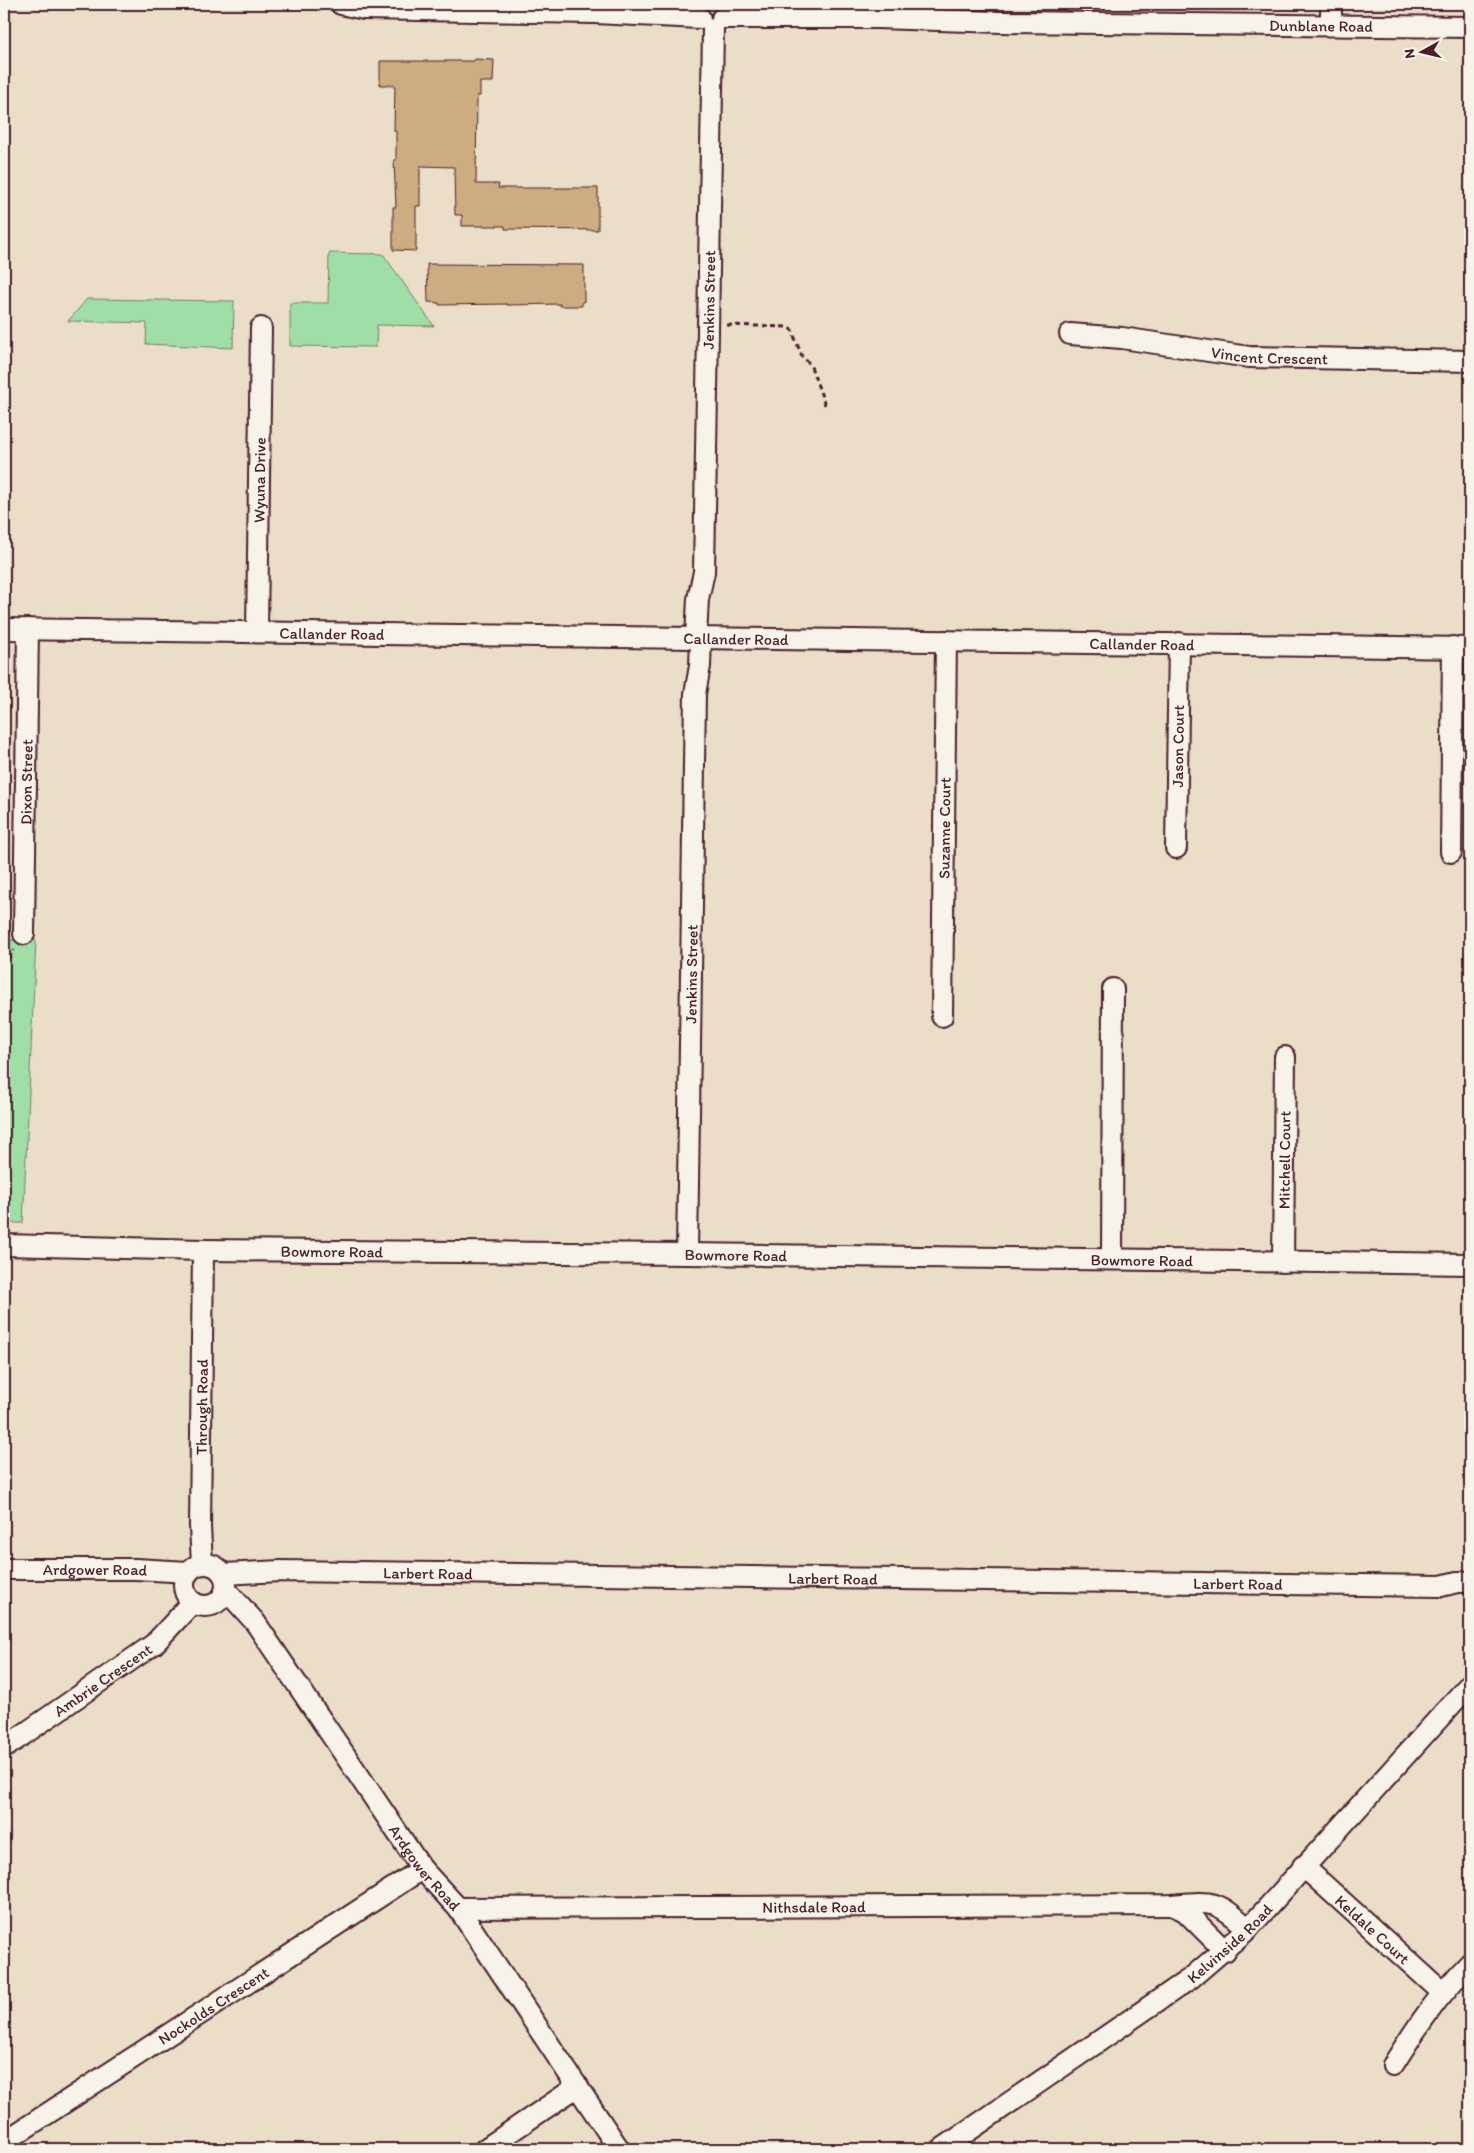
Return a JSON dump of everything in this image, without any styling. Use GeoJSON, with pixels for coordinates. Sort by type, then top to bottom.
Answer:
{"type":"FeatureCollection","features":[{"type":"Feature","properties":{"kind":"street","name":"Dunblane Road"},"geometry":{"type":"LineString","coordinates":[[341,4],[364,9],[595,13],[712,22],[877,18],[1000,22],[1331,24],[1470,27]]}},
{"type":"Feature","properties":{"kind":"street"},"geometry":{"type":"LineString","coordinates":[[1331,4],[1331,24]]}},
{"type":"Feature","properties":{"kind":"street","name":"Jenkins Street"},"geometry":{"type":"LineString","coordinates":[[686,1254],[694,694],[690,679],[709,597],[704,572],[712,22]]}},
{"type":"Feature","properties":{"kind":"street","name":"Wyuna Drive"},"geometry":{"type":"LineString","coordinates":[[257,632],[261,328]]}},
{"type":"Feature","properties":{"kind":"street","name":"Vincent Crescent"},"geometry":{"type":"LineString","coordinates":[[1070,334],[1142,340],[1249,357],[1470,361]]}},
{"type":"Feature","properties":{"kind":"street","name":"Callander Road"},"geometry":{"type":"LineString","coordinates":[[4,629],[1462,647]]}},
{"type":"Feature","properties":{"kind":"street","name":"Dixon Street"},"geometry":{"type":"LineString","coordinates":[[24,934],[28,629]]}},
{"type":"Feature","properties":{"kind":"street","name":"Suzanne Court"},"geometry":{"type":"LineString","coordinates":[[942,1016],[946,641]]}},
{"type":"Feature","properties":{"kind":"street","name":"Jason Court"},"geometry":{"type":"LineString","coordinates":[[1176,848],[1179,643]]}},
{"type":"Feature","properties":{"kind":"street"},"geometry":{"type":"LineString","coordinates":[[1451,852],[1462,647]]}},
{"type":"Feature","properties":{"kind":"street"},"geometry":{"type":"LineString","coordinates":[[1112,1259],[1113,990]]}},
{"type":"Feature","properties":{"kind":"street","name":"Mitchell Court"},"geometry":{"type":"LineString","coordinates":[[1282,1262],[1285,1057]]}},
{"type":"Feature","properties":{"kind":"street","name":"Bowmore Road"},"geometry":{"type":"LineString","coordinates":[[4,1244],[203,1250],[1470,1264]]}},
{"type":"Feature","properties":{"kind":"street","name":"Through Road"},"geometry":{"type":"LineString","coordinates":[[195,1568],[200,1527],[203,1250]]}},
{"type":"Feature","properties":{"kind":"street"},"geometry":{"type":"LineString","coordinates":[[215,1565],[225,1582],[219,1601],[213,1605],[206,1606],[193,1602],[185,1591],[185,1578],[195,1568],[215,1565]]}},
{"type":"Feature","properties":{"kind":"street","name":"Ardgower Road"},"geometry":{"type":"LineString","coordinates":[[4,1568],[195,1568]]}},
{"type":"Feature","properties":{"kind":"street","name":"Larbert Road"},"geometry":{"type":"LineString","coordinates":[[225,1582],[280,1571],[1441,1586],[1457,1582],[1470,1582]]}},
{"type":"Feature","properties":{"kind":"street","name":"Ardgower Road"},"geometry":{"type":"LineString","coordinates":[[225,1582],[255,1622],[422,1868],[458,1908],[619,2149]]}},
{"type":"Feature","properties":{"kind":"street","name":"Larbert Road"},"geometry":{"type":"LineString","coordinates":[[1441,1586],[1470,1597]]}},
{"type":"Feature","properties":{"kind":"street","name":"Ambrie Crescent"},"geometry":{"type":"LineString","coordinates":[[4,1748],[154,1644],[193,1602]]}},
{"type":"Feature","properties":{"kind":"street","name":"Kelvinside Road"},"geometry":{"type":"LineString","coordinates":[[942,2149],[1190,1978],[1225,1950],[1248,1928],[1470,1684]]}},
{"type":"Feature","properties":{"kind":"street","name":"Keldale Court"},"geometry":{"type":"LineString","coordinates":[[1303,1866],[1442,1992]]}},
{"type":"Feature","properties":{"kind":"street","name":"Nockolds Crescent"},"geometry":{"type":"LineString","coordinates":[[4,2142],[422,1868]]}},
{"type":"Feature","properties":{"kind":"street","name":"Nithsdale Road"},"geometry":{"type":"LineString","coordinates":[[458,1908],[1172,1905],[1212,1903],[1230,1912],[1248,1928]]}},
{"type":"Feature","properties":{"kind":"street"},"geometry":{"type":"LineString","coordinates":[[1172,1905],[1185,1910],[1225,1950]]}},
{"type":"Feature","properties":{"kind":"street"},"geometry":{"type":"LineString","coordinates":[[1393,2065],[1420,2020],[1442,1992],[1470,1963]]}},
{"type":"Feature","properties":{"kind":"street"},"geometry":{"type":"LineString","coordinates":[[485,2149],[578,2086]]}},
{"type":"Feature","properties":{"kind":"path"},"geometry":{"type":"LineString","coordinates":[[707,317],[727,318],[727,326],[787,327],[792,330],[802,357],[810,364],[825,405]]}},
{"type":"Feature","properties":{"kind":"green space"},"geometry":{"type":"Polygon","coordinates":[[[329,253],[383,254],[434,326],[377,325],[376,347],[290,346],[290,303],[328,303],[329,253]]]}},
{"type":"Feature","properties":{"kind":"green space"},"geometry":{"type":"Polygon","coordinates":[[[87,299],[234,301],[233,348],[146,344],[147,323],[68,321],[87,299]]]}},
{"type":"Feature","properties":{"kind":"green space"},"geometry":{"type":"Polygon","coordinates":[[[4,940],[36,940],[23,1223],[4,1223],[4,940]]]}},
{"type":"Feature","properties":{"kind":"building"},"geometry":{"type":"Polygon","coordinates":[[[475,59],[494,60],[493,82],[480,82],[480,96],[477,96],[476,184],[499,184],[498,188],[598,188],[598,230],[505,229],[505,226],[462,226],[462,215],[455,215],[454,167],[420,166],[420,206],[416,206],[416,251],[393,250],[393,207],[396,207],[394,160],[396,160],[396,131],[394,131],[395,85],[380,85],[380,61],[474,61],[475,59]]]}},
{"type":"Feature","properties":{"kind":"building"},"geometry":{"type":"Polygon","coordinates":[[[427,264],[584,265],[584,302],[582,302],[582,306],[560,306],[560,304],[439,305],[439,303],[428,302],[427,264]]]}}]}
